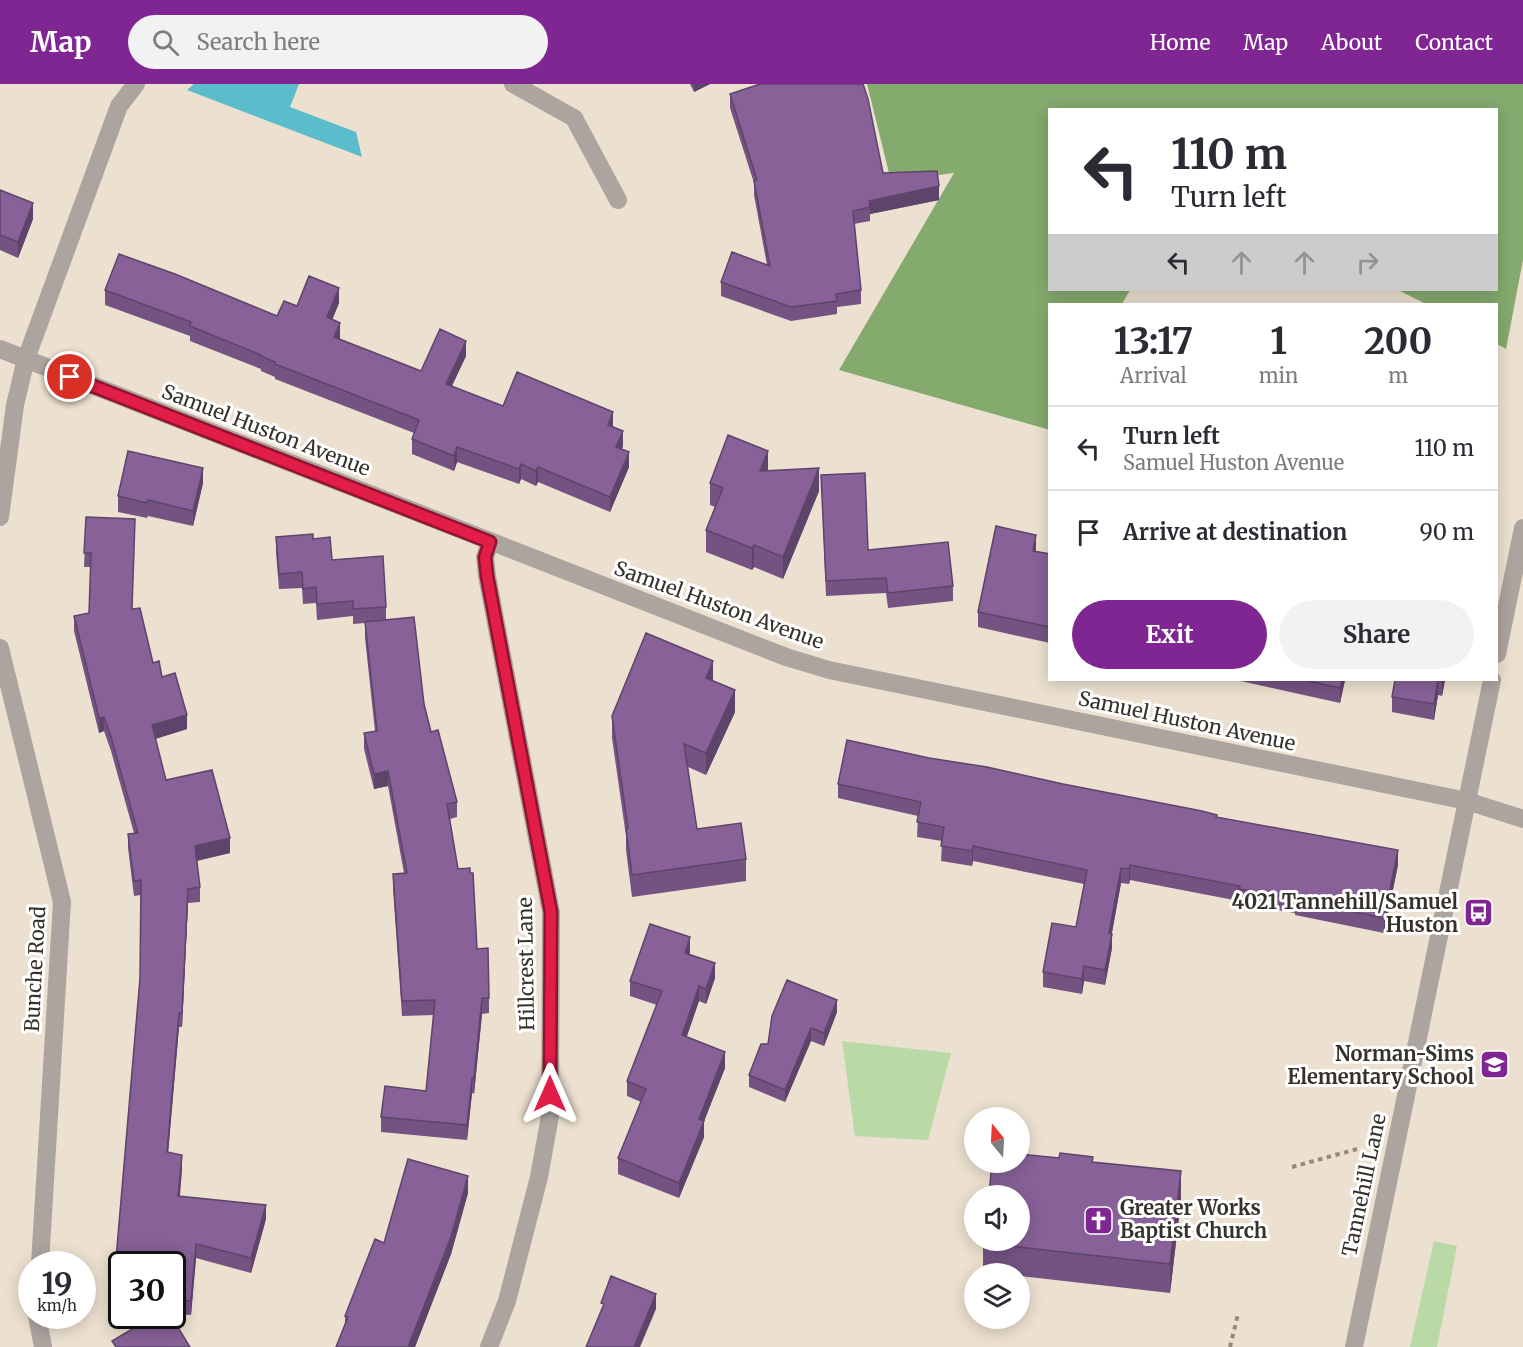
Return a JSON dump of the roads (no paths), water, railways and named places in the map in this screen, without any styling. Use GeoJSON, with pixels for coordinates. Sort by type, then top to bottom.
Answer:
{"type":"FeatureCollection","features":[{"type":"Feature","properties":{"kind":"street"},"geometry":{"type":"LineString","coordinates":[[0,517],[15,405],[26,359],[119,106],[136,84]]}},
{"type":"Feature","properties":{"kind":"street"},"geometry":{"type":"LineString","coordinates":[[513,84],[574,117],[618,200]]}},
{"type":"Feature","properties":{"kind":"street","name":"Samuel Huston Avenue"},"geometry":{"type":"LineString","coordinates":[[0,349],[737,640],[786,657],[829,670],[1467,801],[1523,819]]}},
{"type":"Feature","properties":{"kind":"street"},"geometry":{"type":"LineString","coordinates":[[1498,649],[1523,528]]}},
{"type":"Feature","properties":{"kind":"street","name":"Hillcrest Lane"},"geometry":{"type":"LineString","coordinates":[[489,1347],[507,1301],[539,1177],[550,1116],[551,923],[549,900],[487,576],[485,557],[490,542]]}},
{"type":"Feature","properties":{"kind":"street","name":"Bunche Road"},"geometry":{"type":"LineString","coordinates":[[0,648],[62,902],[41,1251]]}},
{"type":"Feature","properties":{"kind":"street","name":"Tannehill Lane"},"geometry":{"type":"LineString","coordinates":[[1354,1347],[1492,681]]}},
{"type":"Feature","properties":{"kind":"street"},"geometry":{"type":"LineString","coordinates":[[40,1329],[43,1347]]}},
{"type":"Feature","properties":{"kind":"water"},"geometry":{"type":"Polygon","coordinates":[[[194,84],[299,84],[290,107],[356,132],[362,157],[187,90],[194,84]]]}},
{"type":"Feature","properties":{"kind":"place","name":"4021 Tannehill/Samuel Huston"},"geometry":{"type":"Point","coordinates":[1479,913]}},
{"type":"Feature","properties":{"kind":"place","name":"Norman-Sims Elementary School"},"geometry":{"type":"Point","coordinates":[1495,1065]}},
{"type":"Feature","properties":{"kind":"place","name":"Greater Works Baptist Church"},"geometry":{"type":"Point","coordinates":[1099,1220]}}]}
